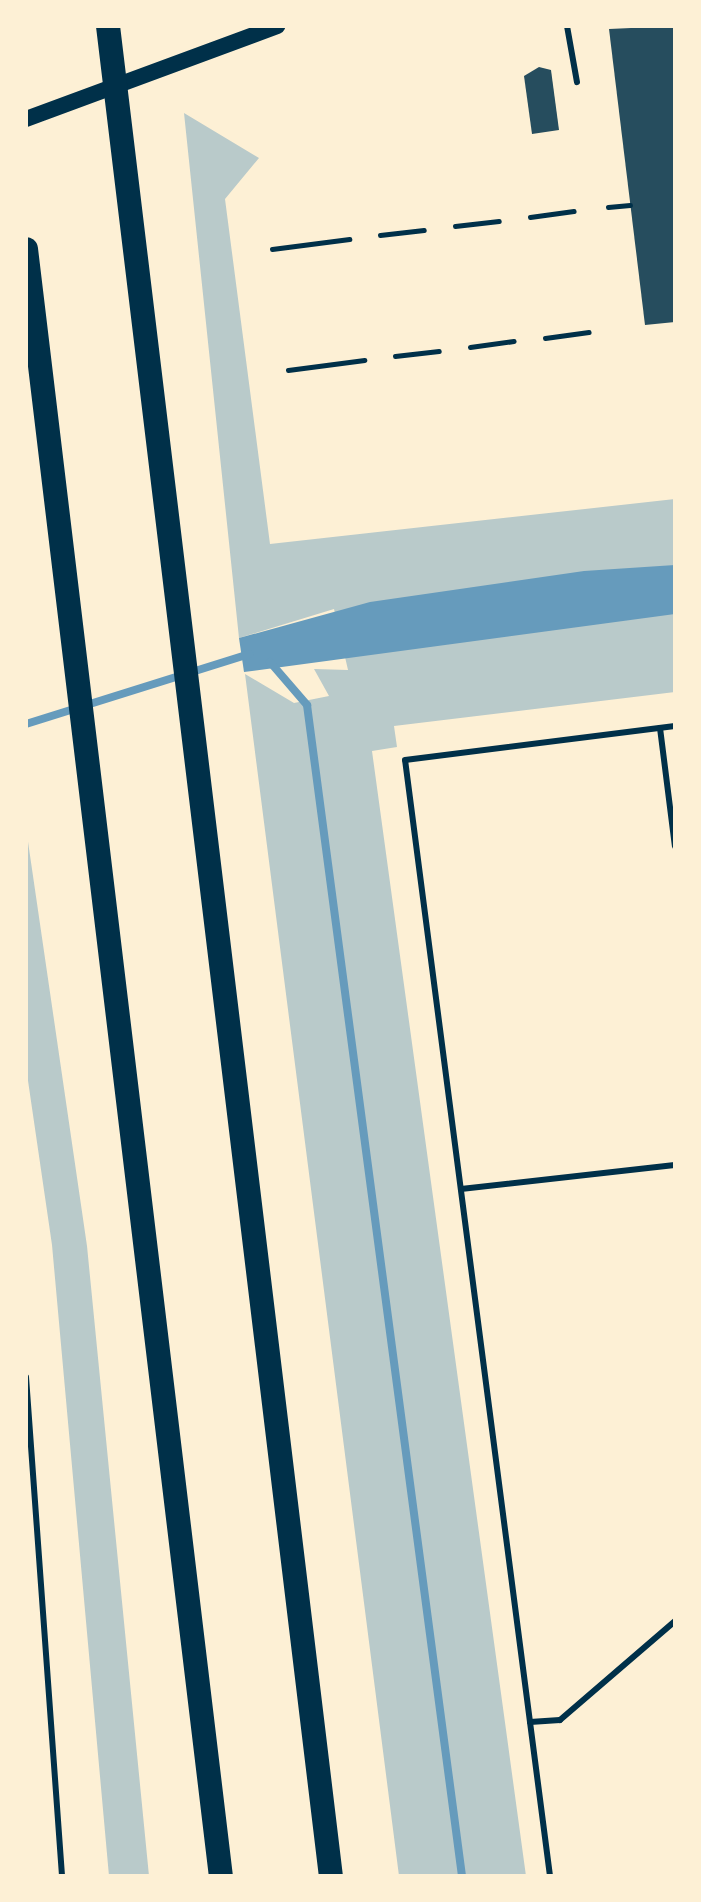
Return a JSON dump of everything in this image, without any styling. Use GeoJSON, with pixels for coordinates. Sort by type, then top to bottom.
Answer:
{"type":"FeatureCollection","features":[{"type":"Feature","properties":{"kind":"highway"},"geometry":{"type":"LineString","coordinates":[[108,26],[331,1876]]}},
{"type":"Feature","properties":{"kind":"highway"},"geometry":{"type":"LineString","coordinates":[[26,249],[221,1876]]}},
{"type":"Feature","properties":{"kind":"main road"},"geometry":{"type":"LineString","coordinates":[[26,119],[204,57],[277,26]]}},
{"type":"Feature","properties":{"kind":"lane"},"geometry":{"type":"LineString","coordinates":[[567,26],[577,82]]}},
{"type":"Feature","properties":{"kind":"lane"},"geometry":{"type":"LineString","coordinates":[[550,1876],[405,760],[675,726]]}},
{"type":"Feature","properties":{"kind":"lane"},"geometry":{"type":"LineString","coordinates":[[660,728],[673,804],[675,846]]}},
{"type":"Feature","properties":{"kind":"lane"},"geometry":{"type":"LineString","coordinates":[[461,1189],[675,1165]]}},
{"type":"Feature","properties":{"kind":"lane"},"geometry":{"type":"LineString","coordinates":[[26,1377],[62,1876]]}},
{"type":"Feature","properties":{"kind":"lane"},"geometry":{"type":"LineString","coordinates":[[530,1722],[560,1720],[675,1621]]}},
{"type":"Feature","properties":{"kind":"path"},"geometry":{"type":"LineString","coordinates":[[608,207],[630,205]]}},
{"type":"Feature","properties":{"kind":"path"},"geometry":{"type":"LineString","coordinates":[[530,217],[574,211]]}},
{"type":"Feature","properties":{"kind":"path"},"geometry":{"type":"LineString","coordinates":[[455,226],[499,221]]}},
{"type":"Feature","properties":{"kind":"path"},"geometry":{"type":"LineString","coordinates":[[380,235],[424,230]]}},
{"type":"Feature","properties":{"kind":"path"},"geometry":{"type":"LineString","coordinates":[[272,249],[349,239]]}},
{"type":"Feature","properties":{"kind":"path"},"geometry":{"type":"LineString","coordinates":[[545,338],[589,332]]}},
{"type":"Feature","properties":{"kind":"path"},"geometry":{"type":"LineString","coordinates":[[470,347],[514,341]]}},
{"type":"Feature","properties":{"kind":"path"},"geometry":{"type":"LineString","coordinates":[[395,356],[439,351]]}},
{"type":"Feature","properties":{"kind":"path"},"geometry":{"type":"LineString","coordinates":[[288,370],[364,360]]}},
{"type":"Feature","properties":{"kind":"shaded area"},"geometry":{"type":"Polygon","coordinates":[[[184,113],[259,158],[225,199],[270,544],[675,499],[675,692],[394,726],[397,747],[372,751],[526,1876],[399,1876],[245,674],[294,703],[329,696],[314,669],[348,670],[334,609],[239,638],[184,113]]]}},
{"type":"Feature","properties":{"kind":"shaded area"},"geometry":{"type":"Polygon","coordinates":[[[26,828],[87,1246],[149,1876],[109,1876],[52,1245],[26,1067],[26,828]]]}},
{"type":"Feature","properties":{"kind":"water"},"geometry":{"type":"Polygon","coordinates":[[[675,565],[675,614],[244,672],[239,638],[370,602],[584,571],[675,565]]]}},
{"type":"Feature","properties":{"kind":"building"},"geometry":{"type":"Polygon","coordinates":[[[675,26],[675,322],[645,325],[609,29],[675,26]]]}},
{"type":"Feature","properties":{"kind":"building"},"geometry":{"type":"Polygon","coordinates":[[[539,67],[551,70],[559,130],[532,134],[524,76],[539,67]]]}},
{"type":"Feature","properties":{"kind":"waterway"},"geometry":{"type":"LineString","coordinates":[[26,724],[249,654]]}},
{"type":"Feature","properties":{"kind":"waterway"},"geometry":{"type":"LineString","coordinates":[[270,662],[307,705],[462,1876]]}}]}
